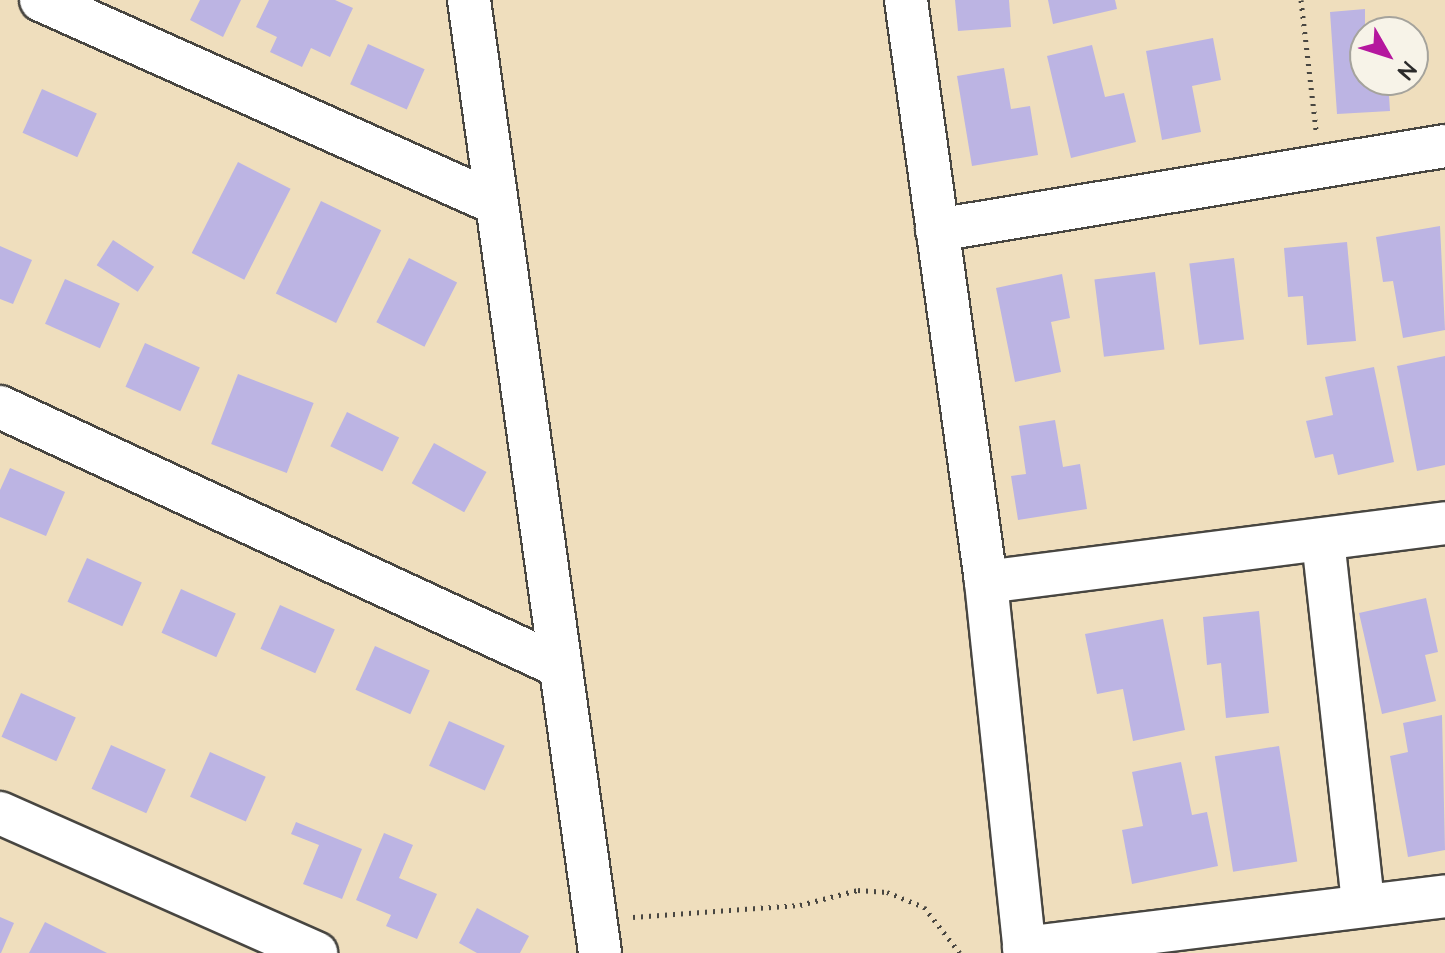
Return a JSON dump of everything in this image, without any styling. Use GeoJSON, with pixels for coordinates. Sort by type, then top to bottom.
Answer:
{"type":"FeatureCollection","features":[{"type":"Feature","properties":{"kind":"street"},"geometry":{"type":"LineString","coordinates":[[41,0],[495,203]]}},
{"type":"Feature","properties":{"kind":"street"},"geometry":{"type":"LineString","coordinates":[[469,0],[598,936]]}},
{"type":"Feature","properties":{"kind":"street"},"geometry":{"type":"LineString","coordinates":[[906,0],[986,582],[1024,950],[1363,904],[1445,896]]}},
{"type":"Feature","properties":{"kind":"street"},"geometry":{"type":"LineString","coordinates":[[937,230],[1445,146]]}},
{"type":"Feature","properties":{"kind":"street"},"geometry":{"type":"LineString","coordinates":[[0,407],[561,667]]}},
{"type":"Feature","properties":{"kind":"street"},"geometry":{"type":"LineString","coordinates":[[986,582],[1445,523]]}},
{"type":"Feature","properties":{"kind":"street"},"geometry":{"type":"LineString","coordinates":[[1323,540],[1363,904]]}},
{"type":"Feature","properties":{"kind":"street"},"geometry":{"type":"LineString","coordinates":[[0,813],[316,953]]}},
{"type":"Feature","properties":{"kind":"path"},"geometry":{"type":"LineString","coordinates":[[1301,0],[1321,166]]}},
{"type":"Feature","properties":{"kind":"path"},"geometry":{"type":"LineString","coordinates":[[598,936],[800,905],[858,890],[887,892],[924,907],[960,953]]}},
{"type":"Feature","properties":{"kind":"building"},"geometry":{"type":"Polygon","coordinates":[[[200,0],[241,0],[223,37],[190,20],[200,0]]]}},
{"type":"Feature","properties":{"kind":"building"},"geometry":{"type":"Polygon","coordinates":[[[269,0],[335,0],[353,8],[330,57],[311,48],[302,67],[270,52],[277,37],[256,27],[269,0]]]}},
{"type":"Feature","properties":{"kind":"building"},"geometry":{"type":"Polygon","coordinates":[[[955,0],[1009,0],[1011,27],[958,31],[955,0]]]}},
{"type":"Feature","properties":{"kind":"building"},"geometry":{"type":"Polygon","coordinates":[[[1048,0],[1115,0],[1117,9],[1053,24],[1048,0]]]}},
{"type":"Feature","properties":{"kind":"building"},"geometry":{"type":"Polygon","coordinates":[[[1365,9],[1365,16],[1349,16],[1349,96],[1389,96],[1390,111],[1337,114],[1330,12],[1365,9]]]}},
{"type":"Feature","properties":{"kind":"building"},"geometry":{"type":"Polygon","coordinates":[[[1213,38],[1221,80],[1192,86],[1201,132],[1162,140],[1146,51],[1213,38]]]}},
{"type":"Feature","properties":{"kind":"building"},"geometry":{"type":"Polygon","coordinates":[[[368,44],[425,69],[407,109],[350,84],[368,44]]]}},
{"type":"Feature","properties":{"kind":"building"},"geometry":{"type":"Polygon","coordinates":[[[1092,45],[1105,97],[1124,93],[1136,142],[1071,158],[1047,56],[1092,45]]]}},
{"type":"Feature","properties":{"kind":"building"},"geometry":{"type":"Polygon","coordinates":[[[1004,68],[1011,109],[1030,106],[1038,155],[972,166],[957,76],[1004,68]]]}},
{"type":"Feature","properties":{"kind":"building"},"geometry":{"type":"Polygon","coordinates":[[[42,89],[97,113],[77,157],[22,133],[42,89]]]}},
{"type":"Feature","properties":{"kind":"building"},"geometry":{"type":"Polygon","coordinates":[[[238,162],[291,189],[244,280],[192,253],[238,162]]]}},
{"type":"Feature","properties":{"kind":"building"},"geometry":{"type":"Polygon","coordinates":[[[321,201],[381,230],[336,323],[276,294],[321,201]]]}},
{"type":"Feature","properties":{"kind":"building"},"geometry":{"type":"Polygon","coordinates":[[[1440,226],[1445,330],[1403,338],[1393,281],[1383,282],[1376,237],[1440,226]]]}},
{"type":"Feature","properties":{"kind":"building"},"geometry":{"type":"Polygon","coordinates":[[[113,240],[154,267],[138,292],[97,265],[113,240]]]}},
{"type":"Feature","properties":{"kind":"building"},"geometry":{"type":"Polygon","coordinates":[[[1347,242],[1356,341],[1307,345],[1303,296],[1288,297],[1284,248],[1347,242]]]}},
{"type":"Feature","properties":{"kind":"building"},"geometry":{"type":"Polygon","coordinates":[[[0,246],[32,260],[13,304],[0,299],[0,246]]]}},
{"type":"Feature","properties":{"kind":"building"},"geometry":{"type":"Polygon","coordinates":[[[409,258],[457,283],[424,347],[376,322],[409,258]]]}},
{"type":"Feature","properties":{"kind":"building"},"geometry":{"type":"Polygon","coordinates":[[[1234,258],[1244,339],[1199,345],[1189,263],[1234,258]]]}},
{"type":"Feature","properties":{"kind":"building"},"geometry":{"type":"Polygon","coordinates":[[[1155,272],[1165,349],[1104,357],[1094,279],[1155,272]]]}},
{"type":"Feature","properties":{"kind":"building"},"geometry":{"type":"Polygon","coordinates":[[[1062,274],[1070,318],[1051,322],[1061,372],[1015,382],[996,288],[1062,274]]]}},
{"type":"Feature","properties":{"kind":"building"},"geometry":{"type":"Polygon","coordinates":[[[65,279],[120,303],[100,348],[45,324],[65,279]]]}},
{"type":"Feature","properties":{"kind":"building"},"geometry":{"type":"Polygon","coordinates":[[[145,343],[200,367],[180,411],[125,387],[145,343]]]}},
{"type":"Feature","properties":{"kind":"building"},"geometry":{"type":"Polygon","coordinates":[[[1445,356],[1445,465],[1417,471],[1397,366],[1445,356]]]}},
{"type":"Feature","properties":{"kind":"building"},"geometry":{"type":"Polygon","coordinates":[[[1374,367],[1394,462],[1338,475],[1333,454],[1315,458],[1306,421],[1333,415],[1325,377],[1374,367]]]}},
{"type":"Feature","properties":{"kind":"building"},"geometry":{"type":"Polygon","coordinates":[[[238,374],[314,403],[287,473],[211,444],[238,374]]]}},
{"type":"Feature","properties":{"kind":"building"},"geometry":{"type":"Polygon","coordinates":[[[347,412],[399,437],[382,472],[330,446],[347,412]]]}},
{"type":"Feature","properties":{"kind":"building"},"geometry":{"type":"Polygon","coordinates":[[[1055,420],[1063,467],[1080,464],[1087,509],[1018,520],[1011,476],[1026,474],[1019,426],[1055,420]]]}},
{"type":"Feature","properties":{"kind":"building"},"geometry":{"type":"Polygon","coordinates":[[[434,443],[486,472],[464,512],[412,483],[434,443]]]}},
{"type":"Feature","properties":{"kind":"building"},"geometry":{"type":"Polygon","coordinates":[[[10,468],[65,492],[46,536],[0,517],[0,490],[10,468]]]}},
{"type":"Feature","properties":{"kind":"building"},"geometry":{"type":"Polygon","coordinates":[[[87,558],[142,582],[122,626],[67,602],[87,558]]]}},
{"type":"Feature","properties":{"kind":"building"},"geometry":{"type":"Polygon","coordinates":[[[181,589],[236,613],[216,657],[161,633],[181,589]]]}},
{"type":"Feature","properties":{"kind":"building"},"geometry":{"type":"Polygon","coordinates":[[[1426,598],[1438,652],[1425,655],[1436,701],[1382,714],[1359,613],[1426,598]]]}},
{"type":"Feature","properties":{"kind":"building"},"geometry":{"type":"Polygon","coordinates":[[[280,605],[335,629],[315,673],[260,649],[280,605]]]}},
{"type":"Feature","properties":{"kind":"building"},"geometry":{"type":"Polygon","coordinates":[[[1259,611],[1269,713],[1226,718],[1221,663],[1207,665],[1203,617],[1259,611]]]}},
{"type":"Feature","properties":{"kind":"building"},"geometry":{"type":"Polygon","coordinates":[[[1163,619],[1185,730],[1133,741],[1123,689],[1097,694],[1085,634],[1163,619]]]}},
{"type":"Feature","properties":{"kind":"building"},"geometry":{"type":"Polygon","coordinates":[[[375,646],[430,670],[410,714],[355,690],[375,646]]]}},
{"type":"Feature","properties":{"kind":"building"},"geometry":{"type":"Polygon","coordinates":[[[21,693],[76,717],[56,761],[1,737],[21,693]]]}},
{"type":"Feature","properties":{"kind":"building"},"geometry":{"type":"Polygon","coordinates":[[[1442,715],[1445,850],[1408,857],[1390,756],[1408,752],[1403,723],[1442,715]]]}},
{"type":"Feature","properties":{"kind":"building"},"geometry":{"type":"Polygon","coordinates":[[[449,721],[505,746],[485,791],[429,766],[449,721]]]}},
{"type":"Feature","properties":{"kind":"building"},"geometry":{"type":"Polygon","coordinates":[[[111,745],[166,769],[146,813],[91,789],[111,745]]]}},
{"type":"Feature","properties":{"kind":"building"},"geometry":{"type":"Polygon","coordinates":[[[1279,746],[1297,862],[1233,872],[1215,756],[1279,746]]]}},
{"type":"Feature","properties":{"kind":"building"},"geometry":{"type":"Polygon","coordinates":[[[210,752],[266,777],[246,822],[190,797],[210,752]]]}},
{"type":"Feature","properties":{"kind":"building"},"geometry":{"type":"Polygon","coordinates":[[[1181,762],[1192,815],[1207,812],[1218,866],[1132,884],[1122,830],[1143,826],[1132,772],[1181,762]]]}},
{"type":"Feature","properties":{"kind":"building"},"geometry":{"type":"Polygon","coordinates":[[[296,822],[362,849],[342,899],[303,884],[319,845],[291,834],[296,822]]]}},
{"type":"Feature","properties":{"kind":"building"},"geometry":{"type":"Polygon","coordinates":[[[384,833],[413,845],[399,878],[437,894],[417,939],[386,926],[391,915],[356,900],[384,833]]]}},
{"type":"Feature","properties":{"kind":"building"},"geometry":{"type":"Polygon","coordinates":[[[477,908],[529,936],[520,953],[477,953],[459,943],[477,908]]]}},
{"type":"Feature","properties":{"kind":"building"},"geometry":{"type":"Polygon","coordinates":[[[0,917],[14,923],[1,953],[0,953],[0,917]]]}},
{"type":"Feature","properties":{"kind":"building"},"geometry":{"type":"Polygon","coordinates":[[[45,922],[107,953],[29,953],[45,922]]]}}]}
